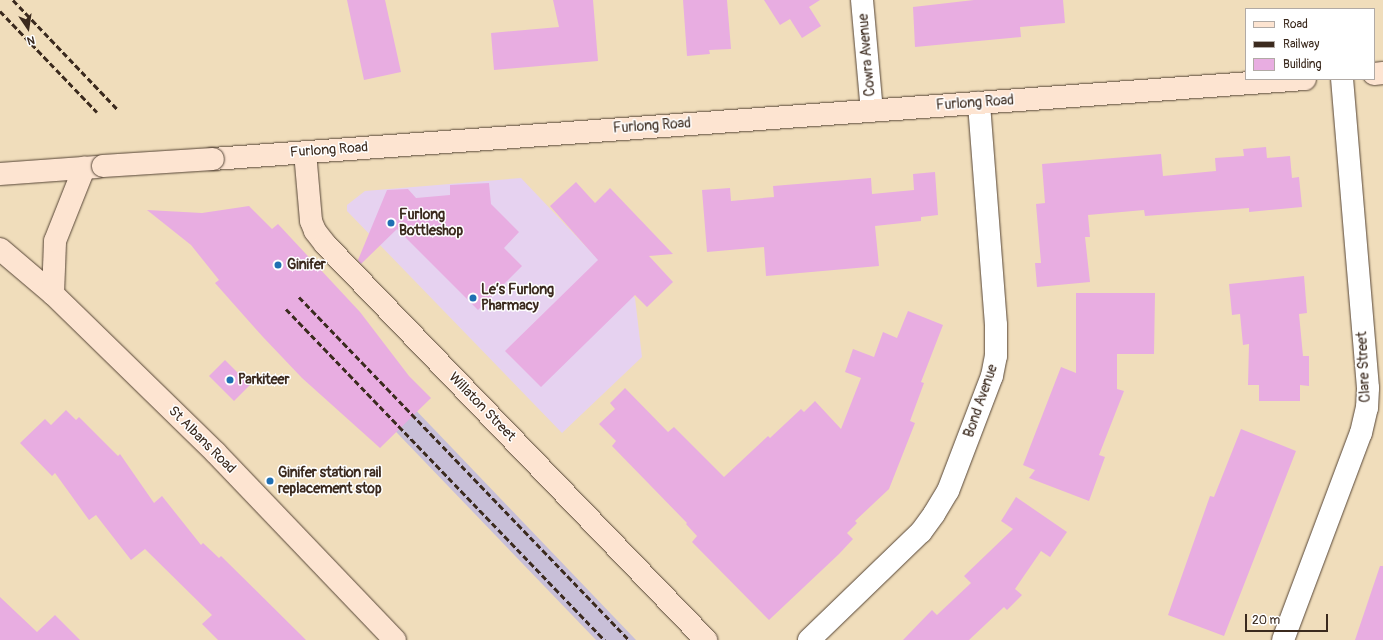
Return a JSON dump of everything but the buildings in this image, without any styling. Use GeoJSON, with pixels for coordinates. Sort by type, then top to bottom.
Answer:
{"type":"FeatureCollection","features":[{"type":"Feature","properties":{"kind":"main road","name":"Furlong Road"},"geometry":{"type":"LineString","coordinates":[[0,174],[1291,80]]}},
{"type":"Feature","properties":{"kind":"main road","name":"Willaton Street"},"geometry":{"type":"LineString","coordinates":[[304,152],[311,221],[315,231],[325,244],[706,640]]}},
{"type":"Feature","properties":{"kind":"main road"},"geometry":{"type":"LineString","coordinates":[[53,294],[55,241],[94,167]]}},
{"type":"Feature","properties":{"kind":"main road","name":"St Albans Road"},"geometry":{"type":"LineString","coordinates":[[0,249],[53,294],[216,453],[395,640]]}},
{"type":"Feature","properties":{"kind":"street","name":"Cowra Avenue"},"geometry":{"type":"LineString","coordinates":[[862,0],[872,111]]}},
{"type":"Feature","properties":{"kind":"street","name":"Clare Street"},"geometry":{"type":"LineString","coordinates":[[1283,640],[1362,433],[1375,410],[1368,388],[1342,80]]}},
{"type":"Feature","properties":{"kind":"street","name":"Bond Avenue"},"geometry":{"type":"LineString","coordinates":[[809,640],[921,532],[934,514],[948,491],[992,376],[996,356],[996,325],[980,103]]}},
{"type":"Feature","properties":{"kind":"shaded area"},"geometry":{"type":"Polygon","coordinates":[[[521,178],[635,298],[642,357],[562,433],[347,211],[347,205],[365,191],[521,178]]]}},
{"type":"Feature","properties":{"kind":"shaded area"},"geometry":{"type":"Polygon","coordinates":[[[327,360],[409,403],[636,640],[596,640],[327,360]]]}},
{"type":"Feature","properties":{"kind":"railway"},"geometry":{"type":"LineString","coordinates":[[13,0],[118,110]]}},
{"type":"Feature","properties":{"kind":"railway"},"geometry":{"type":"LineString","coordinates":[[0,11],[97,112]]}},
{"type":"Feature","properties":{"kind":"railway"},"geometry":{"type":"LineString","coordinates":[[299,297],[629,640]]}},
{"type":"Feature","properties":{"kind":"railway"},"geometry":{"type":"LineString","coordinates":[[286,309],[605,640]]}},
{"type":"Feature","properties":{"kind":"place","name":"Furlong Bottleshop"},"geometry":{"type":"Point","coordinates":[391,223]}},
{"type":"Feature","properties":{"kind":"place","name":"Ginifer"},"geometry":{"type":"Point","coordinates":[278,265]}},
{"type":"Feature","properties":{"kind":"place","name":"Le’s Furlong Pharmacy"},"geometry":{"type":"Point","coordinates":[473,298]}},
{"type":"Feature","properties":{"kind":"place","name":"Parkiteer"},"geometry":{"type":"Point","coordinates":[230,380]}},
{"type":"Feature","properties":{"kind":"place","name":"Ginifer station rail replacement stop"},"geometry":{"type":"Point","coordinates":[270,481]}}]}
